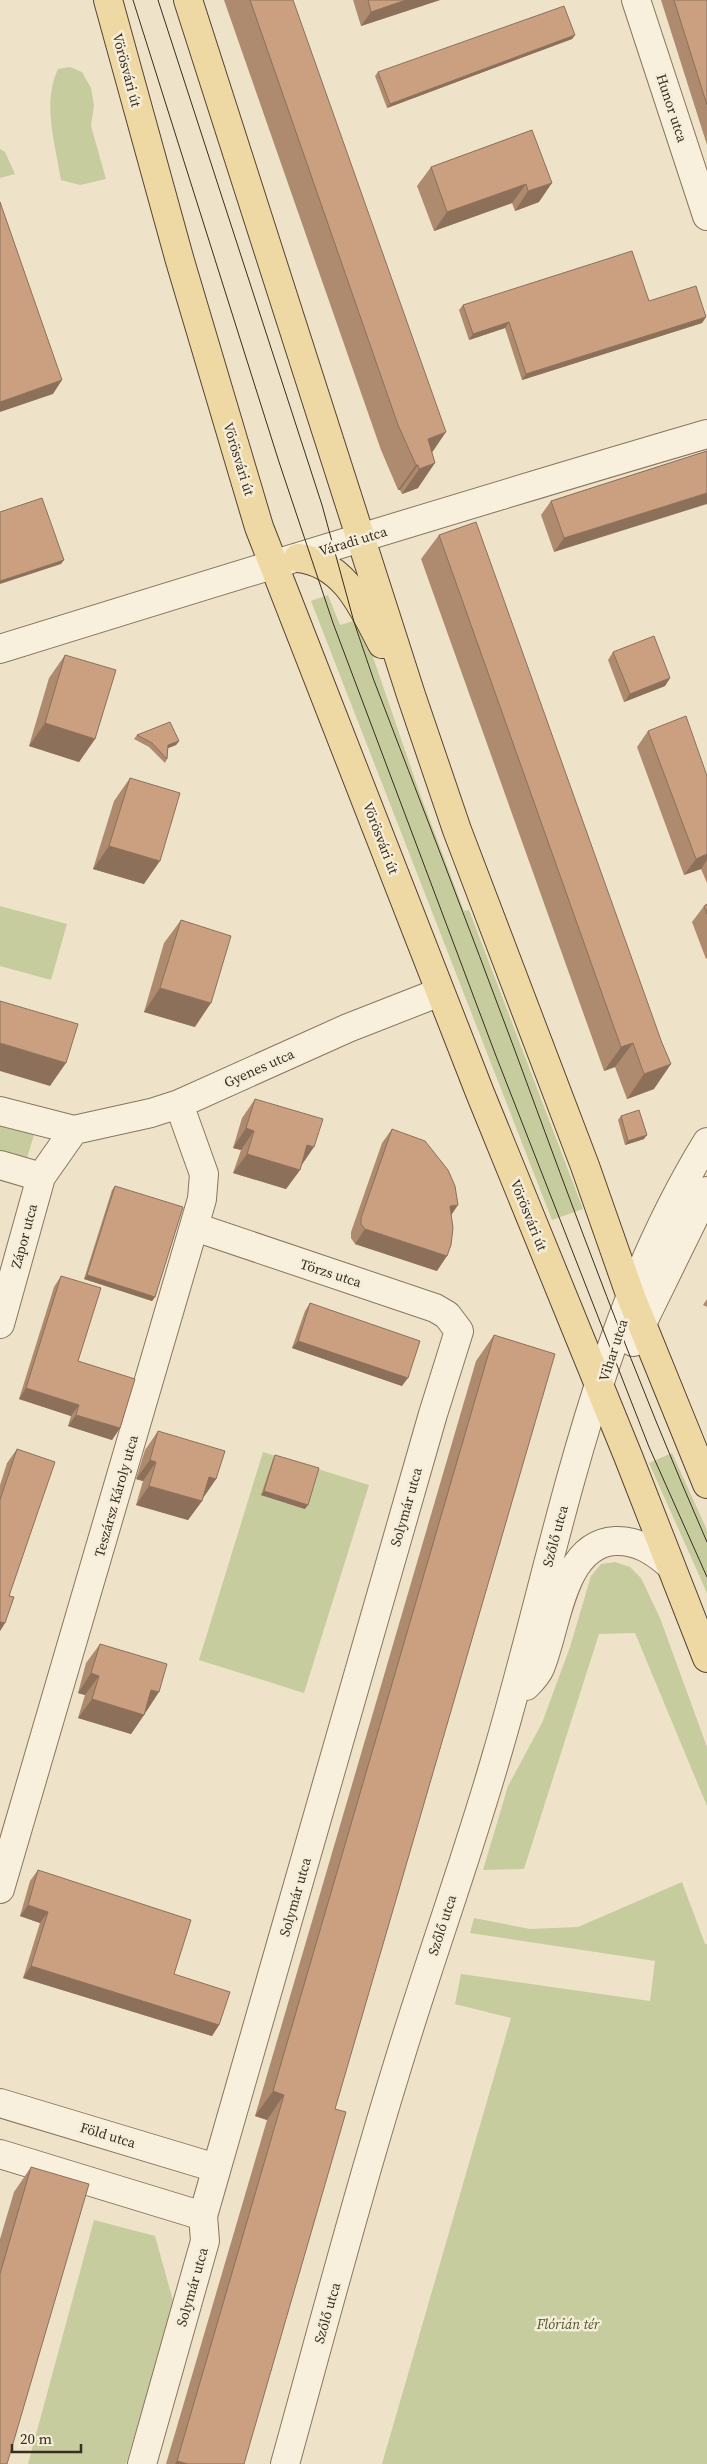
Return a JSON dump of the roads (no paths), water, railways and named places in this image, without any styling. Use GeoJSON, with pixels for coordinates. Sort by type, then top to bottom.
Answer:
{"type":"FeatureCollection","features":[{"type":"Feature","properties":{"kind":"main road","name":"Vörösvári út"},"geometry":{"type":"LineString","coordinates":[[108,0],[180,261],[255,513],[286,562],[440,992],[707,1658]]}},
{"type":"Feature","properties":{"kind":"main road"},"geometry":{"type":"LineString","coordinates":[[188,0],[411,695],[457,830],[585,1166],[631,1297],[707,1484]]}},
{"type":"Feature","properties":{"kind":"main road"},"geometry":{"type":"LineString","coordinates":[[286,562],[324,565],[348,586],[360,602],[411,695]]}},
{"type":"Feature","properties":{"kind":"street","name":"Hunor utca"},"geometry":{"type":"LineString","coordinates":[[636,0],[707,216]]}},
{"type":"Feature","properties":{"kind":"street","name":"Váradi utca"},"geometry":{"type":"LineString","coordinates":[[0,649],[286,562],[506,492],[707,434]]}},
{"type":"Feature","properties":{"kind":"street","name":"Gyenes utca"},"geometry":{"type":"LineString","coordinates":[[0,1111],[74,1130],[151,1113],[179,1104],[348,1028],[440,992]]}},
{"type":"Feature","properties":{"kind":"street","name":"Teszársz Károly utca"},"geometry":{"type":"LineString","coordinates":[[0,1889],[202,1199],[204,1174],[179,1104]]}},
{"type":"Feature","properties":{"kind":"street"},"geometry":{"type":"LineString","coordinates":[[0,1165],[40,1177],[74,1130]]}},
{"type":"Feature","properties":{"kind":"street","name":"Vihar utca"},"geometry":{"type":"LineString","coordinates":[[599,1386],[611,1348],[663,1220],[707,1142]]}},
{"type":"Feature","properties":{"kind":"street","name":"Zápor utca"},"geometry":{"type":"LineString","coordinates":[[0,1324],[40,1177]]}},
{"type":"Feature","properties":{"kind":"street","name":"Vihar utca"},"geometry":{"type":"LineString","coordinates":[[599,1386],[619,1370],[707,1191]]}},
{"type":"Feature","properties":{"kind":"street","name":"Törzs utca"},"geometry":{"type":"LineString","coordinates":[[195,1227],[435,1308],[448,1315],[459,1331]]}},
{"type":"Feature","properties":{"kind":"street","name":"Solymár utca"},"geometry":{"type":"LineString","coordinates":[[142,2464],[205,2241],[203,2216],[216,2168],[430,1423],[459,1331]]}},
{"type":"Feature","properties":{"kind":"street","name":"Szőlő utca"},"geometry":{"type":"LineString","coordinates":[[285,2464],[394,2074],[496,1758],[583,1430],[599,1386]]}},
{"type":"Feature","properties":{"kind":"street"},"geometry":{"type":"LineString","coordinates":[[511,1705],[539,1670],[570,1574],[585,1553],[596,1546],[609,1542],[629,1542],[644,1546],[670,1565]]}},
{"type":"Feature","properties":{"kind":"street","name":"Föld utca"},"geometry":{"type":"LineString","coordinates":[[0,2103],[216,2168]]}},
{"type":"Feature","properties":{"kind":"street"},"geometry":{"type":"LineString","coordinates":[[0,2155],[203,2216]]}},
{"type":"Feature","properties":{"kind":"tram line"},"geometry":{"type":"LineString","coordinates":[[133,0],[279,462],[333,623],[496,1056],[649,1447],[707,1577]]}},
{"type":"Feature","properties":{"kind":"tram line"},"geometry":{"type":"LineString","coordinates":[[158,0],[322,505],[354,622],[373,678],[607,1296],[655,1420],[707,1542]]}},
{"type":"Feature","properties":{"kind":"park label","name":"Flórián tér"},"geometry":{"type":"Point","coordinates":[568,2324]}}]}
